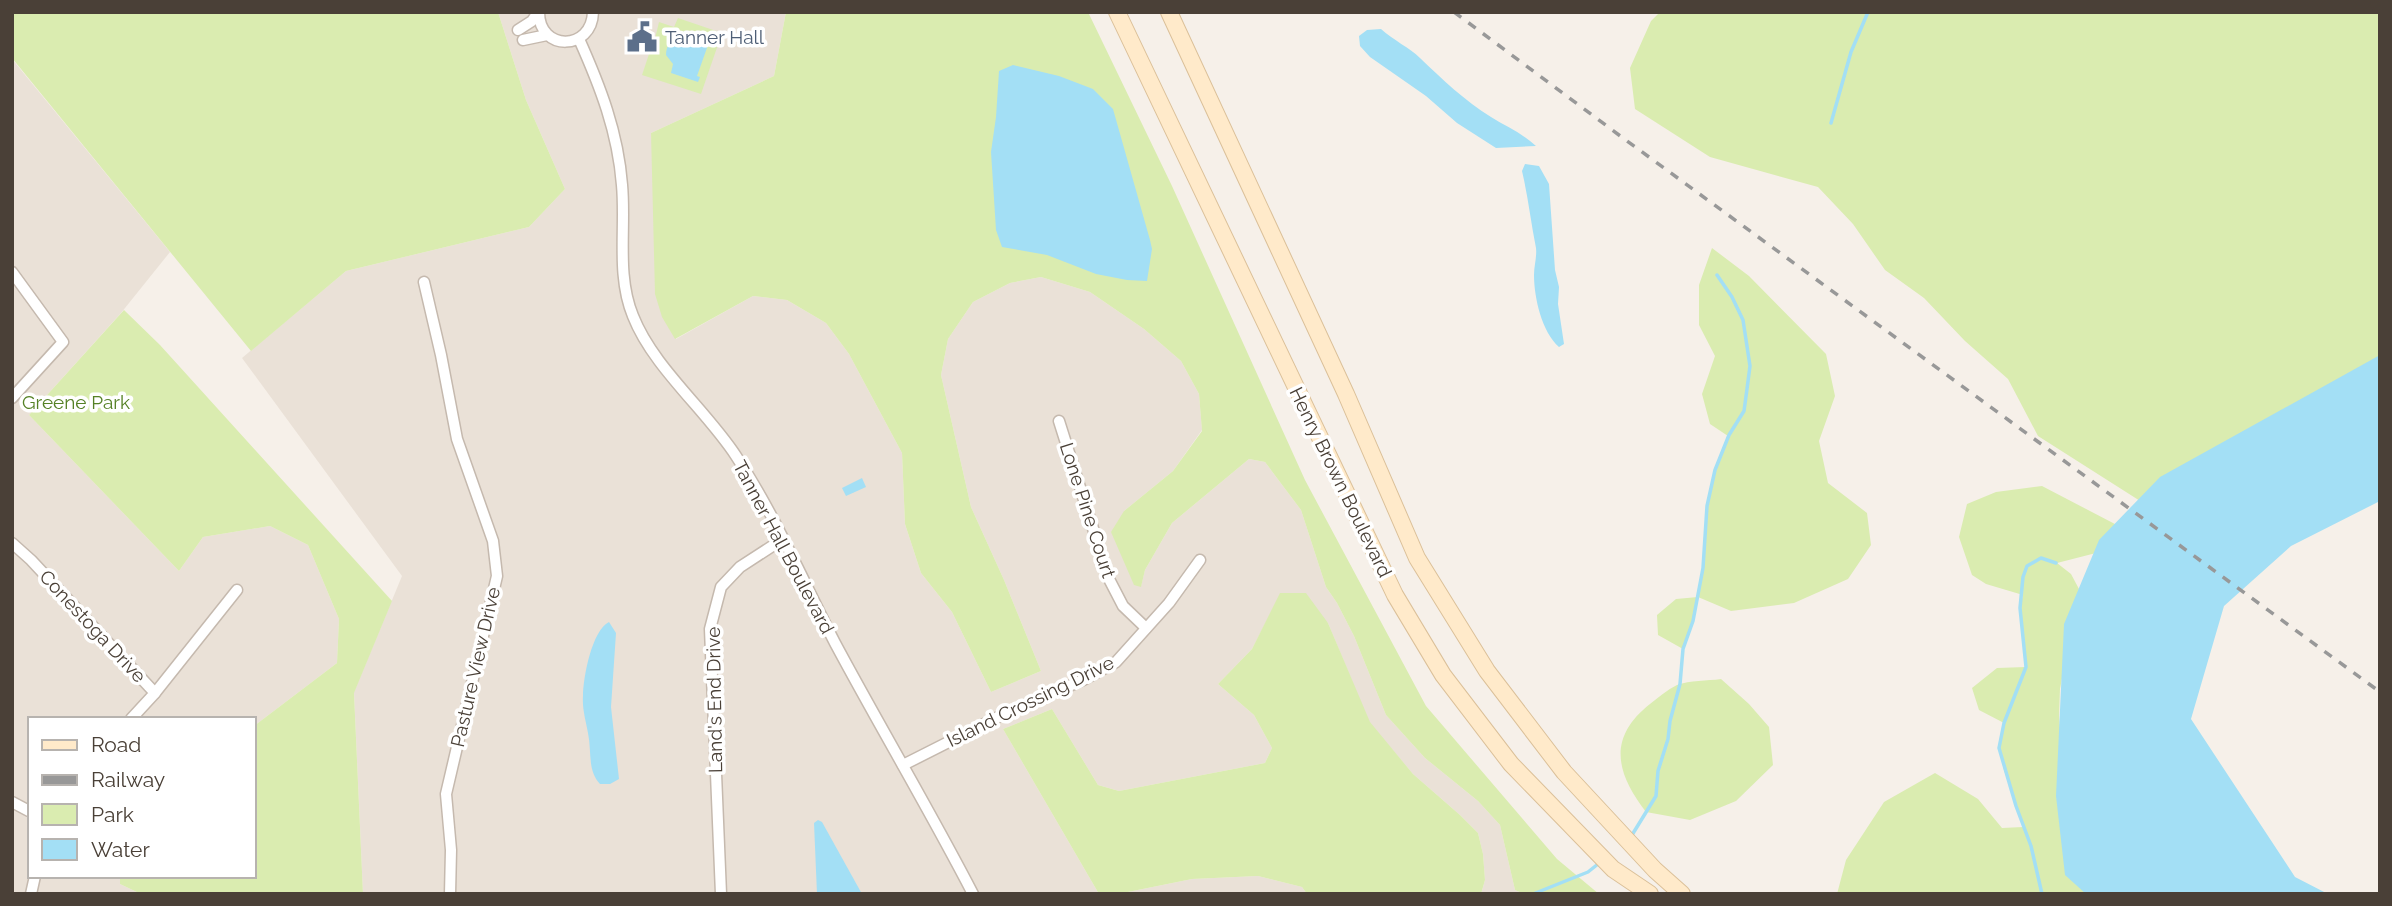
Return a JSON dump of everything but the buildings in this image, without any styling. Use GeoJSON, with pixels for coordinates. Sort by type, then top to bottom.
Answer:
{"type":"FeatureCollection","features":[{"type":"Feature","properties":{"kind":"main road","name":"Henry Brown Boulevard"},"geometry":{"type":"LineString","coordinates":[[1117,12],[1395,595],[1443,675],[1511,765],[1614,869],[1650,894]]}},
{"type":"Feature","properties":{"kind":"main road","name":"Henry Brown Boulevard"},"geometry":{"type":"LineString","coordinates":[[1169,12],[1346,394],[1417,558],[1487,671],[1564,772],[1655,870],[1682,894]]}},
{"type":"Feature","properties":{"kind":"street"},"geometry":{"type":"LineString","coordinates":[[538,12],[541,28],[562,42],[579,38],[591,25],[593,12]]}},
{"type":"Feature","properties":{"kind":"street"},"geometry":{"type":"LineString","coordinates":[[538,12],[521,35],[547,34]]}},
{"type":"Feature","properties":{"kind":"street","name":"Tanner Hall Boulevard"},"geometry":{"type":"LineString","coordinates":[[579,38],[605,100],[619,160],[623,186],[624,281],[632,315],[647,343],[736,455],[783,539],[835,644],[973,894]]}},
{"type":"Feature","properties":{"kind":"street"},"geometry":{"type":"LineString","coordinates":[[12,272],[63,342],[12,398]]}},
{"type":"Feature","properties":{"kind":"street","name":"Pasture View Drive"},"geometry":{"type":"LineString","coordinates":[[424,282],[457,439],[493,541],[497,576],[446,794],[451,850],[450,894]]}},
{"type":"Feature","properties":{"kind":"street","name":"Lone Pine Court"},"geometry":{"type":"LineString","coordinates":[[1059,421],[1108,579],[1123,606],[1146,628]]}},
{"type":"Feature","properties":{"kind":"street","name":"Land's End Drive"},"geometry":{"type":"LineString","coordinates":[[721,894],[710,629],[720,587],[740,567],[783,539]]}},
{"type":"Feature","properties":{"kind":"street","name":"Conestoga Drive"},"geometry":{"type":"LineString","coordinates":[[12,543],[32,560],[155,693]]}},
{"type":"Feature","properties":{"kind":"street","name":"Island Crossing Drive"},"geometry":{"type":"LineString","coordinates":[[903,765],[998,717],[1083,680],[1115,662],[1169,603],[1200,560]]}},
{"type":"Feature","properties":{"kind":"street","name":"Conestoga Drive"},"geometry":{"type":"LineString","coordinates":[[133,717],[237,590]]}},
{"type":"Feature","properties":{"kind":"street"},"geometry":{"type":"LineString","coordinates":[[12,802],[28,810]]}},
{"type":"Feature","properties":{"kind":"shaded area","name":"Tanner Hall"},"geometry":{"type":"Polygon","coordinates":[[[498,12],[786,12],[774,76],[651,133],[676,339],[753,296],[787,300],[826,323],[849,354],[902,453],[905,524],[921,573],[952,612],[991,692],[1041,671],[971,507],[941,375],[948,339],[973,302],[1010,283],[1041,277],[1090,292],[1144,329],[1181,361],[1199,394],[1202,430],[1173,471],[1124,511],[1134,584],[1141,586],[1145,570],[1172,523],[1249,459],[1265,462],[1301,510],[1326,587],[1354,636],[1386,715],[1425,758],[1478,801],[1500,825],[1515,890],[1524,894],[1481,894],[1485,880],[1478,833],[1413,774],[1369,722],[1328,623],[1281,593],[1252,649],[1218,684],[1254,715],[1272,748],[1265,763],[1119,791],[1098,785],[1052,709],[1003,729],[1099,894],[363,894],[354,692],[402,576],[242,358],[346,271],[529,227],[565,189],[526,100],[498,12]]]}},
{"type":"Feature","properties":{"kind":"shaded area"},"geometry":{"type":"Polygon","coordinates":[[[12,59],[170,252],[121,313],[29,415],[179,571],[203,537],[270,526],[308,545],[339,619],[337,663],[256,724],[256,717],[28,717],[28,878],[120,878],[120,884],[141,894],[12,894],[12,59]]]}},
{"type":"Feature","properties":{"kind":"shaded area"},"geometry":{"type":"Polygon","coordinates":[[[1258,876],[1302,887],[1307,894],[1118,894],[1192,879],[1258,876]]]}},
{"type":"Feature","properties":{"kind":"green space"},"geometry":{"type":"Polygon","coordinates":[[[12,12],[498,12],[526,100],[565,189],[529,227],[346,271],[251,351],[12,58],[12,12]]]}},
{"type":"Feature","properties":{"kind":"green space"},"geometry":{"type":"Polygon","coordinates":[[[786,12],[1088,12],[1172,186],[1305,480],[1426,706],[1557,859],[1599,894],[1524,894],[1515,890],[1500,825],[1478,801],[1425,758],[1386,715],[1354,636],[1326,587],[1301,510],[1265,462],[1249,459],[1172,523],[1145,570],[1141,587],[1134,585],[1111,532],[1124,511],[1173,471],[1202,431],[1199,394],[1181,361],[1144,329],[1090,292],[1041,277],[1010,283],[973,302],[948,339],[941,375],[971,507],[1041,671],[991,692],[952,612],[921,573],[905,524],[902,453],[849,354],[826,323],[787,300],[753,296],[675,339],[662,317],[655,294],[651,133],[774,76],[786,12]]]}},
{"type":"Feature","properties":{"kind":"green space"},"geometry":{"type":"Polygon","coordinates":[[[1660,12],[2380,12],[2380,377],[2159,513],[2038,436],[2008,379],[1965,341],[1924,298],[1885,270],[1853,224],[1818,187],[1710,157],[1635,109],[1630,68],[1651,21],[1660,12]]]}},
{"type":"Feature","properties":{"kind":"green space"},"geometry":{"type":"Polygon","coordinates":[[[678,18],[722,33],[701,94],[642,75],[652,51],[659,22],[674,27],[678,18]]]}},
{"type":"Feature","properties":{"kind":"green space"},"geometry":{"type":"Polygon","coordinates":[[[1712,248],[1749,276],[1826,354],[1835,396],[1819,441],[1828,483],[1867,513],[1871,545],[1848,579],[1794,603],[1731,611],[1698,597],[1703,568],[1707,506],[1715,470],[1728,436],[1710,424],[1702,394],[1715,356],[1699,325],[1699,285],[1712,248]]]}},
{"type":"Feature","properties":{"kind":"green space","name":"Greene Park"},"geometry":{"type":"Polygon","coordinates":[[[124,310],[160,345],[392,601],[354,693],[363,894],[141,894],[120,884],[120,878],[256,878],[256,724],[337,663],[339,619],[308,545],[270,526],[203,537],[179,571],[29,415],[124,310]]]}},
{"type":"Feature","properties":{"kind":"green space"},"geometry":{"type":"Polygon","coordinates":[[[2042,486],[2136,535],[2096,553],[2057,563],[2071,574],[2079,589],[2060,689],[2062,755],[2106,894],[1837,894],[1846,860],[1884,802],[1935,773],[1978,799],[2002,828],[2023,827],[1999,748],[2004,723],[1979,710],[1972,688],[1997,668],[2026,667],[2020,608],[2023,595],[1986,584],[1972,575],[1959,537],[1967,504],[1996,492],[2042,486]]]}},
{"type":"Feature","properties":{"kind":"green space"},"geometry":{"type":"Polygon","coordinates":[[[1280,593],[1306,593],[1328,623],[1370,722],[1413,774],[1478,833],[1485,880],[1481,894],[1307,894],[1302,887],[1258,876],[1192,879],[1118,894],[1099,894],[1003,729],[1052,709],[1098,785],[1119,791],[1265,763],[1272,748],[1254,715],[1218,684],[1252,649],[1280,593]]]}},
{"type":"Feature","properties":{"kind":"green space"},"geometry":{"type":"Polygon","coordinates":[[[1698,597],[1683,649],[1658,635],[1657,615],[1676,599],[1698,597]]]}},
{"type":"Feature","properties":{"kind":"green space"},"geometry":{"type":"Polygon","coordinates":[[[1721,679],[1749,704],[1769,727],[1773,765],[1736,801],[1690,820],[1646,812],[1623,770],[1622,743],[1627,730],[1636,717],[1673,687],[1687,682],[1721,679]]]}},
{"type":"Feature","properties":{"kind":"water"},"geometry":{"type":"Polygon","coordinates":[[[1381,29],[1416,54],[1472,104],[1536,146],[1496,148],[1457,123],[1426,96],[1370,57],[1360,46],[1359,36],[1367,30],[1381,29]]]}},
{"type":"Feature","properties":{"kind":"water"},"geometry":{"type":"Polygon","coordinates":[[[684,31],[712,40],[697,76],[700,77],[698,82],[671,73],[673,64],[666,55],[668,46],[681,39],[684,31]]]}},
{"type":"Feature","properties":{"kind":"water"},"geometry":{"type":"Polygon","coordinates":[[[1013,65],[1059,76],[1093,89],[1113,109],[1152,249],[1147,281],[1096,274],[1047,255],[1002,247],[996,230],[991,152],[999,71],[1013,65]]]}},
{"type":"Feature","properties":{"kind":"water"},"geometry":{"type":"Polygon","coordinates":[[[1525,164],[1539,166],[1549,184],[1555,270],[1559,287],[1558,304],[1564,344],[1559,347],[1544,324],[1536,294],[1536,248],[1522,171],[1525,164]]]}},
{"type":"Feature","properties":{"kind":"water"},"geometry":{"type":"Polygon","coordinates":[[[2380,355],[2380,501],[2291,546],[2224,606],[2191,719],[2295,877],[2328,894],[2086,894],[2065,875],[2056,796],[2064,624],[2099,540],[2160,477],[2380,355]]]}},
{"type":"Feature","properties":{"kind":"water"},"geometry":{"type":"Polygon","coordinates":[[[862,478],[866,487],[846,496],[842,488],[862,478]]]}},
{"type":"Feature","properties":{"kind":"water"},"geometry":{"type":"Polygon","coordinates":[[[609,622],[616,633],[611,707],[619,779],[610,784],[600,784],[593,773],[583,706],[583,688],[593,644],[609,622]]]}},
{"type":"Feature","properties":{"kind":"water"},"geometry":{"type":"Polygon","coordinates":[[[818,820],[822,822],[862,894],[817,894],[814,823],[818,820]]]}},
{"type":"Feature","properties":{"kind":"waterway"},"geometry":{"type":"LineString","coordinates":[[1831,123],[1851,52],[1868,12]]}},
{"type":"Feature","properties":{"kind":"waterway"},"geometry":{"type":"LineString","coordinates":[[1632,835],[1656,796],[1658,771],[1680,684],[1683,649],[1693,621],[1703,568],[1707,506],[1715,470],[1729,435],[1744,411],[1750,366],[1743,320],[1717,275]]}},
{"type":"Feature","properties":{"kind":"waterway"},"geometry":{"type":"LineString","coordinates":[[2042,894],[2031,846],[1999,748],[2004,723],[2026,667],[2020,608],[2023,577],[2027,566],[2041,558],[2056,563]]}},
{"type":"Feature","properties":{"kind":"waterway"},"geometry":{"type":"LineString","coordinates":[[1533,894],[1588,872],[1598,864]]}},
{"type":"Feature","properties":{"kind":"railway"},"geometry":{"type":"LineString","coordinates":[[1454,12],[2380,692]]}},
{"type":"Feature","properties":{"kind":"place","name":"Tanner Hall"},"geometry":{"type":"Point","coordinates":[642,37]}}]}
